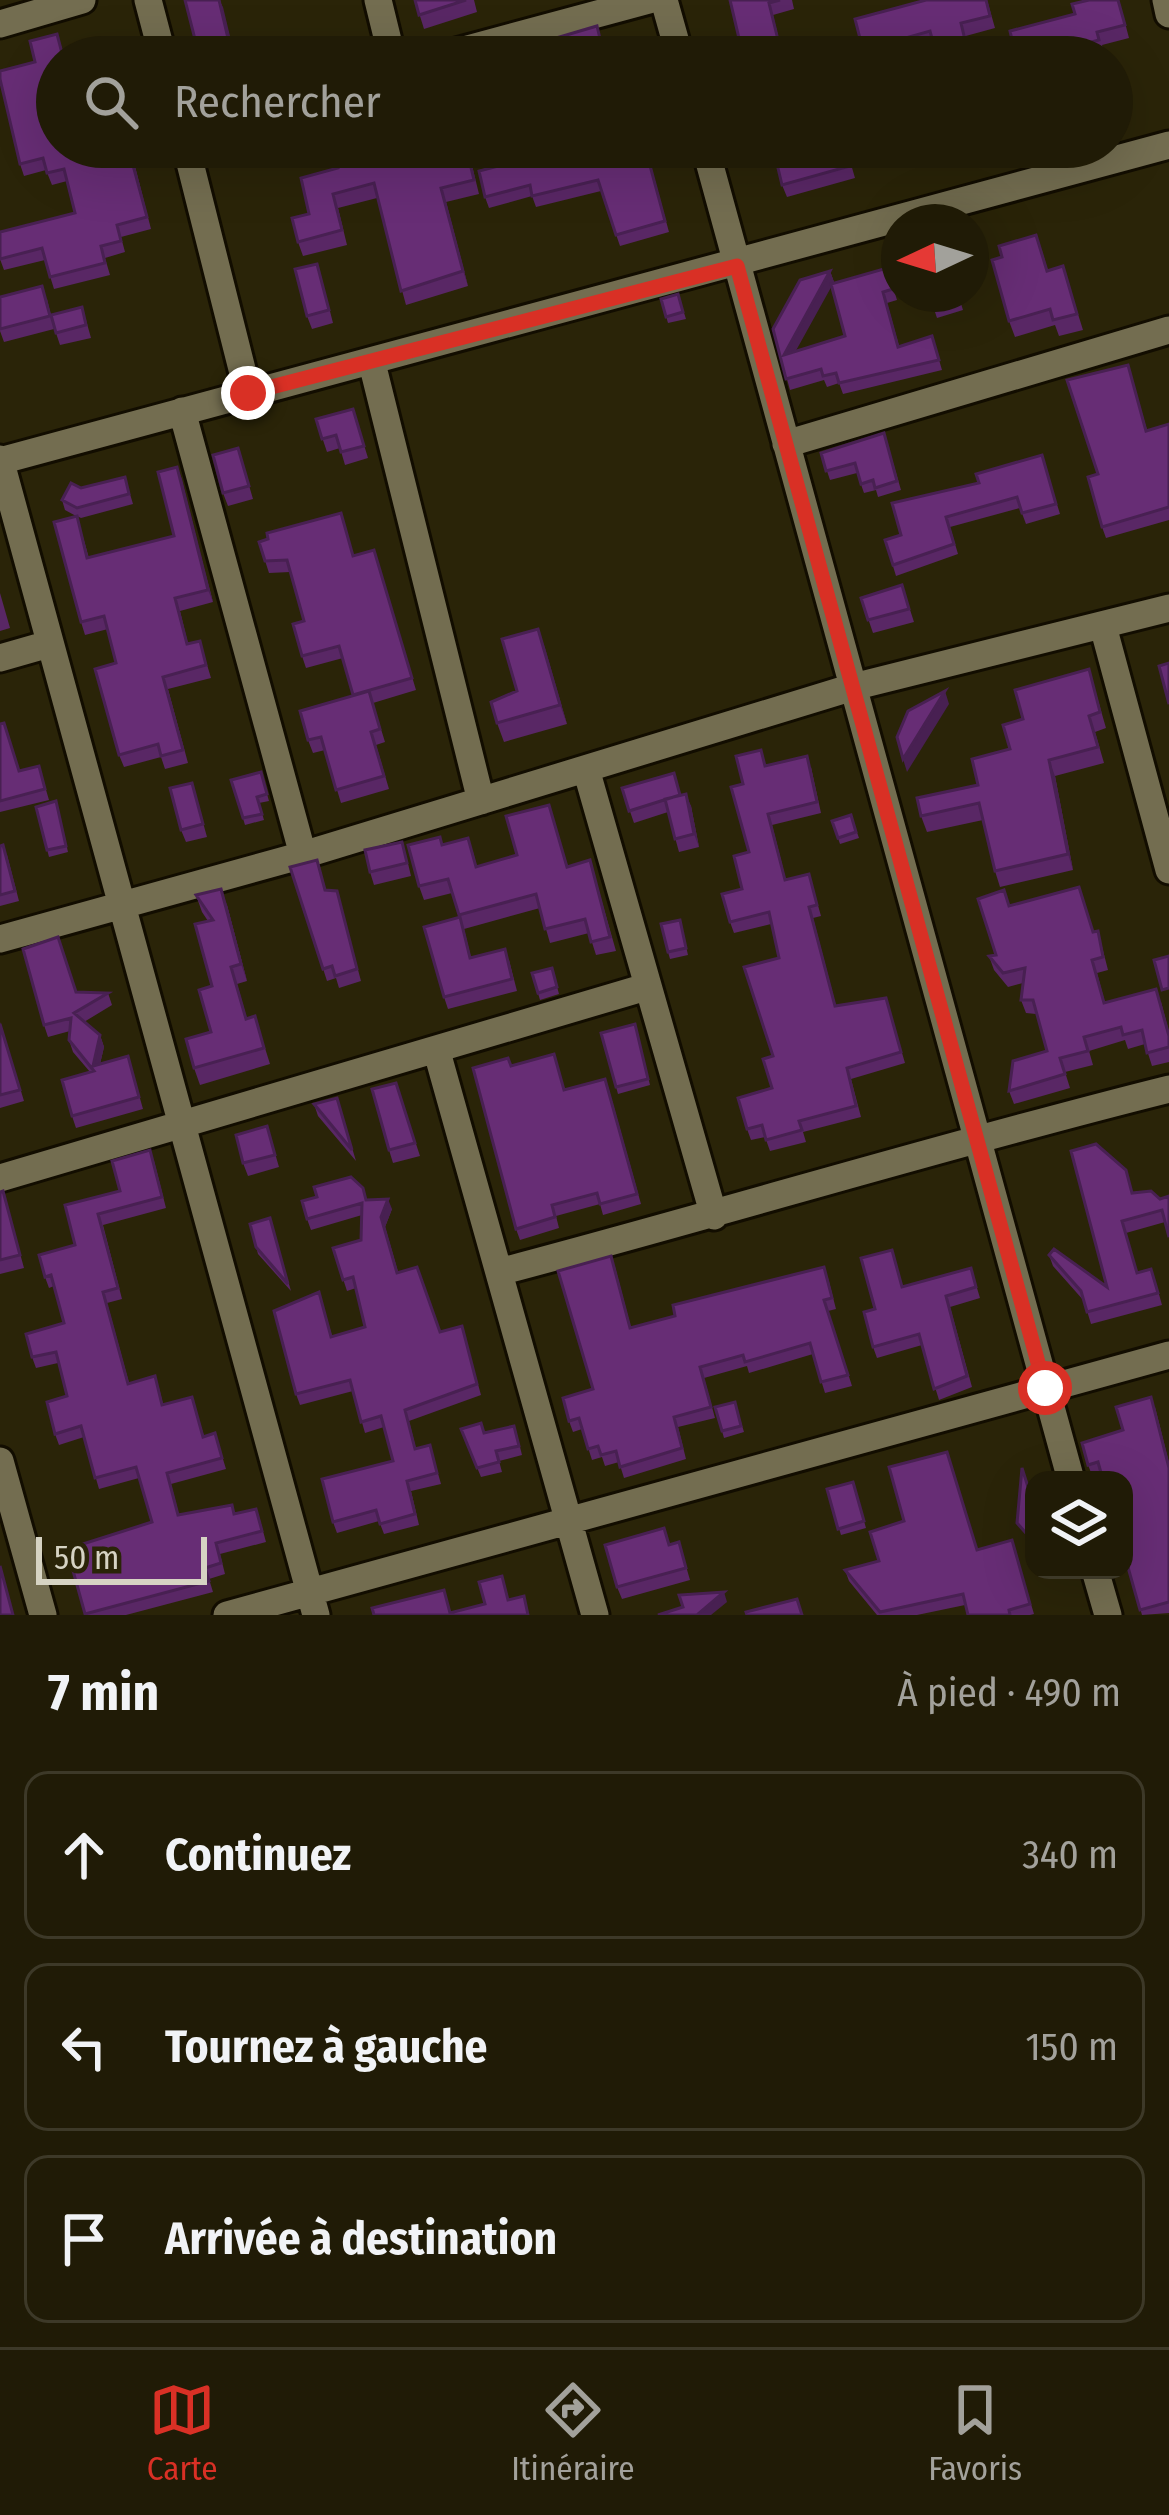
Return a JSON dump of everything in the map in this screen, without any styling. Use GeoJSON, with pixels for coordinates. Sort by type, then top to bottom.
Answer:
{"type":"FeatureCollection","features":[{"type":"Feature","properties":{"kind":"street"},"geometry":{"type":"LineString","coordinates":[[0,24],[82,0]]}},
{"type":"Feature","properties":{"kind":"street"},"geometry":{"type":"LineString","coordinates":[[148,0],[157,36]]}},
{"type":"Feature","properties":{"kind":"street"},"geometry":{"type":"LineString","coordinates":[[378,0],[387,36]]}},
{"type":"Feature","properties":{"kind":"street"},"geometry":{"type":"LineString","coordinates":[[516,36],[649,0]]}},
{"type":"Feature","properties":{"kind":"street"},"geometry":{"type":"LineString","coordinates":[[664,0],[674,36]]}},
{"type":"Feature","properties":{"kind":"street"},"geometry":{"type":"LineString","coordinates":[[1166,0],[1169,14]]}},
{"type":"Feature","properties":{"kind":"street"},"geometry":{"type":"LineString","coordinates":[[1133,155],[1169,145]]}},
{"type":"Feature","properties":{"kind":"street"},"geometry":{"type":"LineString","coordinates":[[191,168],[248,393]]}},
{"type":"Feature","properties":{"kind":"street"},"geometry":{"type":"LineString","coordinates":[[711,168],[1068,1471]]}},
{"type":"Feature","properties":{"kind":"street"},"geometry":{"type":"LineString","coordinates":[[313,1604],[0,460],[737,266],[1087,168]]}},
{"type":"Feature","properties":{"kind":"street"},"geometry":{"type":"LineString","coordinates":[[786,444],[1169,330]]}},
{"type":"Feature","properties":{"kind":"street"},"geometry":{"type":"LineString","coordinates":[[372,363],[481,801]]}},
{"type":"Feature","properties":{"kind":"street"},"geometry":{"type":"LineString","coordinates":[[182,411],[303,855]]}},
{"type":"Feature","properties":{"kind":"street"},"geometry":{"type":"LineString","coordinates":[[0,940],[303,855],[853,687],[1169,608]]}},
{"type":"Feature","properties":{"kind":"street"},"geometry":{"type":"LineString","coordinates":[[1103,626],[1168,860]]}},
{"type":"Feature","properties":{"kind":"street"},"geometry":{"type":"LineString","coordinates":[[0,658],[49,644]]}},
{"type":"Feature","properties":{"kind":"street"},"geometry":{"type":"LineString","coordinates":[[586,769],[714,1216]]}},
{"type":"Feature","properties":{"kind":"street"},"geometry":{"type":"LineString","coordinates":[[0,1178],[646,987]]}},
{"type":"Feature","properties":{"kind":"street"},"geometry":{"type":"LineString","coordinates":[[436,1052],[596,1615]]}},
{"type":"Feature","properties":{"kind":"street"},"geometry":{"type":"LineString","coordinates":[[499,1272],[714,1216],[976,1137],[1169,1089]]}},
{"type":"Feature","properties":{"kind":"street"},"geometry":{"type":"LineString","coordinates":[[227,1615],[313,1604],[571,1521],[1169,1355]]}},
{"type":"Feature","properties":{"kind":"street"},"geometry":{"type":"LineString","coordinates":[[0,1461],[43,1615]]}},
{"type":"Feature","properties":{"kind":"street"},"geometry":{"type":"LineString","coordinates":[[1098,1579],[1108,1615]]}},
{"type":"Feature","properties":{"kind":"building"},"geometry":{"type":"Polygon","coordinates":[[[185,0],[219,0],[227,36],[194,36],[185,0]]]}},
{"type":"Feature","properties":{"kind":"building"},"geometry":{"type":"Polygon","coordinates":[[[415,0],[466,0],[419,15],[415,0]]]}},
{"type":"Feature","properties":{"kind":"building"},"geometry":{"type":"Polygon","coordinates":[[[730,0],[780,0],[769,3],[777,36],[738,36],[730,0]]]}},
{"type":"Feature","properties":{"kind":"building"},"geometry":{"type":"Polygon","coordinates":[[[926,0],[986,0],[990,16],[961,23],[964,36],[931,36],[930,31],[912,36],[859,36],[855,19],[926,0]]]}},
{"type":"Feature","properties":{"kind":"building"},"geometry":{"type":"Polygon","coordinates":[[[1118,0],[1125,25],[1097,32],[1098,36],[1011,36],[1010,31],[1075,14],[1072,4],[1118,0]]]}},
{"type":"Feature","properties":{"kind":"building"},"geometry":{"type":"Polygon","coordinates":[[[597,26],[599,36],[563,36],[597,26]]]}},
{"type":"Feature","properties":{"kind":"building"},"geometry":{"type":"Polygon","coordinates":[[[36,39],[36,160],[20,164],[0,71],[35,62],[30,41],[36,39]]]}},
{"type":"Feature","properties":{"kind":"building"},"geometry":{"type":"Polygon","coordinates":[[[46,168],[134,168],[147,217],[117,225],[121,241],[101,246],[105,263],[50,277],[42,248],[0,259],[0,232],[75,213],[64,169],[47,173],[46,168]]]}},
{"type":"Feature","properties":{"kind":"building"},"geometry":{"type":"Polygon","coordinates":[[[338,168],[471,168],[474,180],[441,188],[463,271],[401,291],[374,183],[333,194],[342,230],[298,242],[292,218],[309,214],[301,178],[338,168]]]}},
{"type":"Feature","properties":{"kind":"building"},"geometry":{"type":"Polygon","coordinates":[[[651,168],[665,221],[616,235],[598,180],[532,196],[530,185],[485,197],[479,171],[651,168]]]}},
{"type":"Feature","properties":{"kind":"building"},"geometry":{"type":"Polygon","coordinates":[[[778,168],[843,168],[782,185],[778,168]]]}},
{"type":"Feature","properties":{"kind":"building"},"geometry":{"type":"Polygon","coordinates":[[[1036,235],[1047,271],[1063,266],[1077,314],[1053,320],[1050,309],[1009,321],[992,260],[1002,257],[999,246],[1036,235]]]}},
{"type":"Feature","properties":{"kind":"building"},"geometry":{"type":"Polygon","coordinates":[[[317,264],[329,310],[307,316],[295,269],[317,264]]]}},
{"type":"Feature","properties":{"kind":"building"},"geometry":{"type":"Polygon","coordinates":[[[881,270],[881,312],[888,312],[898,347],[932,336],[939,360],[839,383],[836,373],[823,376],[821,369],[786,379],[773,329],[800,280],[830,271],[784,355],[845,336],[831,284],[881,270]]]}},
{"type":"Feature","properties":{"kind":"building"},"geometry":{"type":"Polygon","coordinates":[[[42,286],[50,316],[0,329],[0,297],[42,286]]]}},
{"type":"Feature","properties":{"kind":"building"},"geometry":{"type":"Polygon","coordinates":[[[678,294],[683,312],[666,317],[661,299],[678,294]]]}},
{"type":"Feature","properties":{"kind":"building"},"geometry":{"type":"Polygon","coordinates":[[[82,307],[86,325],[56,333],[51,315],[82,307]]]}},
{"type":"Feature","properties":{"kind":"building"},"geometry":{"type":"Polygon","coordinates":[[[1128,365],[1146,431],[1169,424],[1169,507],[1102,527],[1088,477],[1098,474],[1067,380],[1128,365]]]}},
{"type":"Feature","properties":{"kind":"building"},"geometry":{"type":"Polygon","coordinates":[[[353,409],[364,446],[341,452],[336,435],[322,439],[316,419],[353,409]]]}},
{"type":"Feature","properties":{"kind":"building"},"geometry":{"type":"Polygon","coordinates":[[[884,433],[897,481],[875,488],[873,480],[861,484],[855,463],[826,471],[821,453],[884,433]]]}},
{"type":"Feature","properties":{"kind":"building"},"geometry":{"type":"Polygon","coordinates":[[[238,448],[249,486],[223,493],[213,455],[238,448]]]}},
{"type":"Feature","properties":{"kind":"building"},"geometry":{"type":"Polygon","coordinates":[[[1042,455],[1056,504],[1022,513],[1017,497],[946,517],[954,544],[893,565],[885,540],[901,535],[892,503],[979,483],[976,474],[1042,455]]]}},
{"type":"Feature","properties":{"kind":"building"},"geometry":{"type":"Polygon","coordinates":[[[177,467],[208,590],[175,598],[187,644],[200,641],[206,665],[163,677],[183,750],[161,756],[158,744],[119,755],[95,669],[116,663],[104,616],[81,622],[54,522],[77,516],[87,558],[174,536],[158,472],[177,467]]]}},
{"type":"Feature","properties":{"kind":"building"},"geometry":{"type":"Polygon","coordinates":[[[125,477],[129,494],[77,508],[62,500],[71,483],[81,488],[125,477]]]}},
{"type":"Feature","properties":{"kind":"building"},"geometry":{"type":"Polygon","coordinates":[[[341,513],[353,556],[374,550],[412,678],[353,695],[339,646],[302,656],[293,624],[304,621],[287,560],[265,561],[259,542],[268,539],[267,533],[341,513]]]}},
{"type":"Feature","properties":{"kind":"building"},"geometry":{"type":"Polygon","coordinates":[[[902,585],[909,609],[868,620],[861,598],[902,585]]]}},
{"type":"Feature","properties":{"kind":"building"},"geometry":{"type":"Polygon","coordinates":[[[538,629],[560,705],[497,723],[491,702],[517,691],[502,639],[538,629]]]}},
{"type":"Feature","properties":{"kind":"building"},"geometry":{"type":"Polygon","coordinates":[[[1169,663],[1169,704],[1159,666],[1169,663]]]}},
{"type":"Feature","properties":{"kind":"building"},"geometry":{"type":"Polygon","coordinates":[[[1089,669],[1100,712],[1089,716],[1098,747],[1049,760],[1068,854],[995,871],[979,803],[921,816],[917,798],[978,785],[972,759],[1010,749],[1003,725],[1023,719],[1015,690],[1089,669]]]}},
{"type":"Feature","properties":{"kind":"building"},"geometry":{"type":"Polygon","coordinates":[[[369,691],[380,729],[371,732],[384,776],[336,790],[321,737],[308,740],[300,711],[369,691]]]}},
{"type":"Feature","properties":{"kind":"building"},"geometry":{"type":"Polygon","coordinates":[[[945,691],[903,759],[897,737],[908,711],[945,691]]]}},
{"type":"Feature","properties":{"kind":"building"},"geometry":{"type":"Polygon","coordinates":[[[4,723],[19,771],[39,766],[45,789],[0,801],[0,724],[4,723]]]}},
{"type":"Feature","properties":{"kind":"building"},"geometry":{"type":"Polygon","coordinates":[[[761,750],[765,766],[807,756],[817,802],[768,814],[785,880],[809,874],[817,905],[809,907],[835,1006],[886,998],[901,1052],[847,1068],[856,1106],[799,1121],[802,1130],[766,1140],[762,1125],[747,1129],[738,1098],[772,1088],[763,1059],[773,1056],[744,967],[779,958],[769,912],[730,922],[722,894],[742,889],[734,856],[749,852],[731,787],[743,784],[736,756],[761,750]]]}},
{"type":"Feature","properties":{"kind":"building"},"geometry":{"type":"Polygon","coordinates":[[[261,772],[267,794],[257,797],[262,814],[243,818],[231,780],[261,772]]]}},
{"type":"Feature","properties":{"kind":"building"},"geometry":{"type":"Polygon","coordinates":[[[674,773],[680,795],[629,811],[622,788],[674,773]]]}},
{"type":"Feature","properties":{"kind":"building"},"geometry":{"type":"Polygon","coordinates":[[[192,783],[203,824],[181,830],[170,788],[192,783]]]}},
{"type":"Feature","properties":{"kind":"building"},"geometry":{"type":"Polygon","coordinates":[[[686,794],[694,834],[675,839],[665,799],[686,794]]]}},
{"type":"Feature","properties":{"kind":"building"},"geometry":{"type":"Polygon","coordinates":[[[56,801],[66,846],[47,850],[36,807],[56,801]]]}},
{"type":"Feature","properties":{"kind":"building"},"geometry":{"type":"Polygon","coordinates":[[[549,805],[567,867],[590,860],[610,937],[591,942],[585,919],[545,929],[536,894],[459,915],[448,879],[419,886],[408,845],[440,837],[442,845],[468,838],[476,867],[517,855],[506,816],[549,805]]]}},
{"type":"Feature","properties":{"kind":"building"},"geometry":{"type":"Polygon","coordinates":[[[851,815],[856,832],[838,838],[832,821],[851,815]]]}},
{"type":"Feature","properties":{"kind":"building"},"geometry":{"type":"Polygon","coordinates":[[[402,842],[407,863],[370,872],[365,850],[402,842]]]}},
{"type":"Feature","properties":{"kind":"building"},"geometry":{"type":"Polygon","coordinates":[[[0,846],[15,891],[0,895],[0,846]]]}},
{"type":"Feature","properties":{"kind":"building"},"geometry":{"type":"Polygon","coordinates":[[[317,860],[325,890],[337,891],[357,969],[335,976],[332,966],[323,969],[290,867],[317,860]]]}},
{"type":"Feature","properties":{"kind":"building"},"geometry":{"type":"Polygon","coordinates":[[[1079,887],[1093,932],[1098,931],[1103,957],[1092,960],[1104,1003],[1156,989],[1169,1047],[1147,1053],[1142,1030],[1123,1035],[1121,1027],[1084,1037],[1088,1051],[1060,1058],[1065,1074],[1009,1091],[1013,1061],[1047,1051],[1033,1000],[1021,1000],[1025,968],[1003,973],[989,956],[996,955],[978,899],[1004,890],[1009,906],[1079,887]]]}},
{"type":"Feature","properties":{"kind":"building"},"geometry":{"type":"Polygon","coordinates":[[[221,889],[241,964],[231,967],[246,1019],[255,1016],[264,1048],[194,1068],[186,1039],[211,1032],[199,990],[212,986],[195,924],[213,920],[196,895],[221,889]]]}},
{"type":"Feature","properties":{"kind":"building"},"geometry":{"type":"Polygon","coordinates":[[[460,917],[470,958],[505,949],[512,979],[444,997],[424,927],[460,917]]]}},
{"type":"Feature","properties":{"kind":"building"},"geometry":{"type":"Polygon","coordinates":[[[680,920],[686,948],[668,952],[661,924],[680,920]]]}},
{"type":"Feature","properties":{"kind":"building"},"geometry":{"type":"Polygon","coordinates":[[[58,937],[76,992],[108,993],[74,1013],[100,1035],[93,1066],[128,1056],[139,1097],[72,1116],[62,1080],[94,1071],[69,1040],[71,1018],[44,1025],[23,949],[58,937]]]}},
{"type":"Feature","properties":{"kind":"building"},"geometry":{"type":"Polygon","coordinates":[[[1169,956],[1169,988],[1162,990],[1154,960],[1169,956]]]}},
{"type":"Feature","properties":{"kind":"building"},"geometry":{"type":"Polygon","coordinates":[[[552,968],[557,987],[538,993],[532,973],[552,968]]]}},
{"type":"Feature","properties":{"kind":"building"},"geometry":{"type":"Polygon","coordinates":[[[0,1024],[20,1090],[0,1095],[0,1024]]]}},
{"type":"Feature","properties":{"kind":"building"},"geometry":{"type":"Polygon","coordinates":[[[635,1024],[648,1079],[616,1087],[601,1033],[635,1024]]]}},
{"type":"Feature","properties":{"kind":"building"},"geometry":{"type":"Polygon","coordinates":[[[554,1054],[564,1090],[605,1079],[637,1194],[600,1204],[597,1193],[552,1205],[555,1217],[516,1229],[473,1068],[508,1058],[511,1066],[554,1054]]]}},
{"type":"Feature","properties":{"kind":"building"},"geometry":{"type":"Polygon","coordinates":[[[396,1083],[415,1143],[389,1150],[372,1089],[396,1083]]]}},
{"type":"Feature","properties":{"kind":"building"},"geometry":{"type":"Polygon","coordinates":[[[337,1098],[352,1150],[314,1104],[337,1098]]]}},
{"type":"Feature","properties":{"kind":"building"},"geometry":{"type":"Polygon","coordinates":[[[267,1126],[275,1155],[243,1163],[236,1135],[267,1126]]]}},
{"type":"Feature","properties":{"kind":"building"},"geometry":{"type":"Polygon","coordinates":[[[1096,1144],[1126,1170],[1132,1193],[1151,1191],[1160,1199],[1169,1196],[1169,1237],[1162,1210],[1122,1221],[1137,1273],[1151,1269],[1158,1293],[1087,1312],[1081,1291],[1049,1255],[1054,1249],[1107,1287],[1071,1151],[1096,1144]]]}},
{"type":"Feature","properties":{"kind":"building"},"geometry":{"type":"Polygon","coordinates":[[[150,1150],[162,1197],[98,1214],[118,1288],[103,1292],[128,1384],[155,1376],[162,1405],[192,1397],[203,1437],[215,1433],[222,1458],[167,1473],[178,1515],[232,1505],[234,1514],[256,1509],[262,1531],[216,1543],[221,1563],[205,1568],[209,1581],[85,1614],[67,1549],[152,1522],[136,1467],[95,1478],[81,1426],[55,1434],[47,1402],[67,1396],[56,1352],[32,1357],[26,1334],[64,1323],[51,1275],[45,1277],[39,1255],[75,1245],[65,1205],[120,1191],[112,1161],[150,1150]]]}},
{"type":"Feature","properties":{"kind":"building"},"geometry":{"type":"Polygon","coordinates":[[[351,1177],[363,1188],[366,1200],[388,1199],[381,1217],[397,1273],[417,1267],[440,1332],[462,1326],[477,1384],[405,1410],[415,1449],[430,1445],[437,1473],[407,1481],[415,1514],[380,1524],[376,1510],[333,1522],[322,1479],[393,1461],[381,1416],[361,1422],[350,1380],[296,1394],[274,1311],[319,1292],[331,1337],[365,1327],[353,1277],[343,1280],[333,1248],[361,1240],[362,1203],[307,1219],[302,1201],[317,1197],[314,1187],[351,1177]]]}},
{"type":"Feature","properties":{"kind":"building"},"geometry":{"type":"Polygon","coordinates":[[[0,1192],[20,1255],[0,1260],[0,1192]]]}},
{"type":"Feature","properties":{"kind":"building"},"geometry":{"type":"Polygon","coordinates":[[[270,1218],[288,1284],[256,1247],[250,1224],[270,1218]]]}},
{"type":"Feature","properties":{"kind":"building"},"geometry":{"type":"Polygon","coordinates":[[[892,1250],[902,1287],[971,1268],[976,1287],[946,1296],[967,1376],[934,1389],[919,1334],[873,1347],[864,1312],[875,1309],[861,1258],[892,1250]]]}},
{"type":"Feature","properties":{"kind":"building"},"geometry":{"type":"Polygon","coordinates":[[[611,1256],[630,1328],[675,1316],[673,1305],[824,1267],[832,1298],[824,1300],[848,1375],[821,1382],[810,1343],[745,1362],[743,1355],[700,1367],[711,1407],[674,1417],[682,1448],[620,1467],[616,1451],[601,1455],[598,1446],[588,1449],[579,1418],[569,1421],[563,1398],[593,1389],[558,1271],[611,1256]]]}},
{"type":"Feature","properties":{"kind":"building"},"geometry":{"type":"Polygon","coordinates":[[[1151,1397],[1169,1468],[1169,1602],[1140,1610],[1131,1579],[1133,1471],[1100,1471],[1098,1462],[1088,1465],[1082,1443],[1123,1430],[1116,1407],[1151,1397]]]}},
{"type":"Feature","properties":{"kind":"building"},"geometry":{"type":"Polygon","coordinates":[[[735,1402],[741,1426],[722,1431],[715,1407],[735,1402]]]}},
{"type":"Feature","properties":{"kind":"building"},"geometry":{"type":"Polygon","coordinates":[[[481,1423],[484,1433],[514,1426],[519,1446],[496,1451],[499,1462],[477,1468],[461,1429],[481,1423]]]}},
{"type":"Feature","properties":{"kind":"building"},"geometry":{"type":"Polygon","coordinates":[[[947,1452],[977,1550],[1012,1540],[1030,1604],[1009,1610],[1010,1615],[968,1615],[963,1594],[880,1612],[845,1570],[879,1561],[870,1532],[904,1521],[889,1467],[947,1452]]]}},
{"type":"Feature","properties":{"kind":"building"},"geometry":{"type":"Polygon","coordinates":[[[1022,1468],[1025,1532],[1017,1523],[1022,1468]]]}},
{"type":"Feature","properties":{"kind":"building"},"geometry":{"type":"Polygon","coordinates":[[[853,1482],[864,1521],[838,1529],[827,1489],[853,1482]]]}},
{"type":"Feature","properties":{"kind":"building"},"geometry":{"type":"Polygon","coordinates":[[[664,1528],[669,1545],[679,1542],[686,1568],[617,1587],[605,1545],[664,1528]]]}},
{"type":"Feature","properties":{"kind":"building"},"geometry":{"type":"Polygon","coordinates":[[[0,1566],[13,1615],[0,1615],[0,1566]]]}},
{"type":"Feature","properties":{"kind":"building"},"geometry":{"type":"Polygon","coordinates":[[[502,1576],[508,1600],[524,1596],[528,1615],[374,1615],[372,1608],[444,1590],[450,1613],[485,1604],[479,1582],[502,1576]]]}},
{"type":"Feature","properties":{"kind":"building"},"geometry":{"type":"Polygon","coordinates":[[[724,1592],[697,1615],[658,1615],[683,1607],[679,1595],[724,1592]]]}},
{"type":"Feature","properties":{"kind":"building"},"geometry":{"type":"Polygon","coordinates":[[[797,1599],[802,1615],[746,1612],[797,1599]]]}},
{"type":"Feature","properties":{"kind":"route"},"geometry":{"type":"LineString","coordinates":[[248,393],[737,266],[1045,1388]]}}]}
